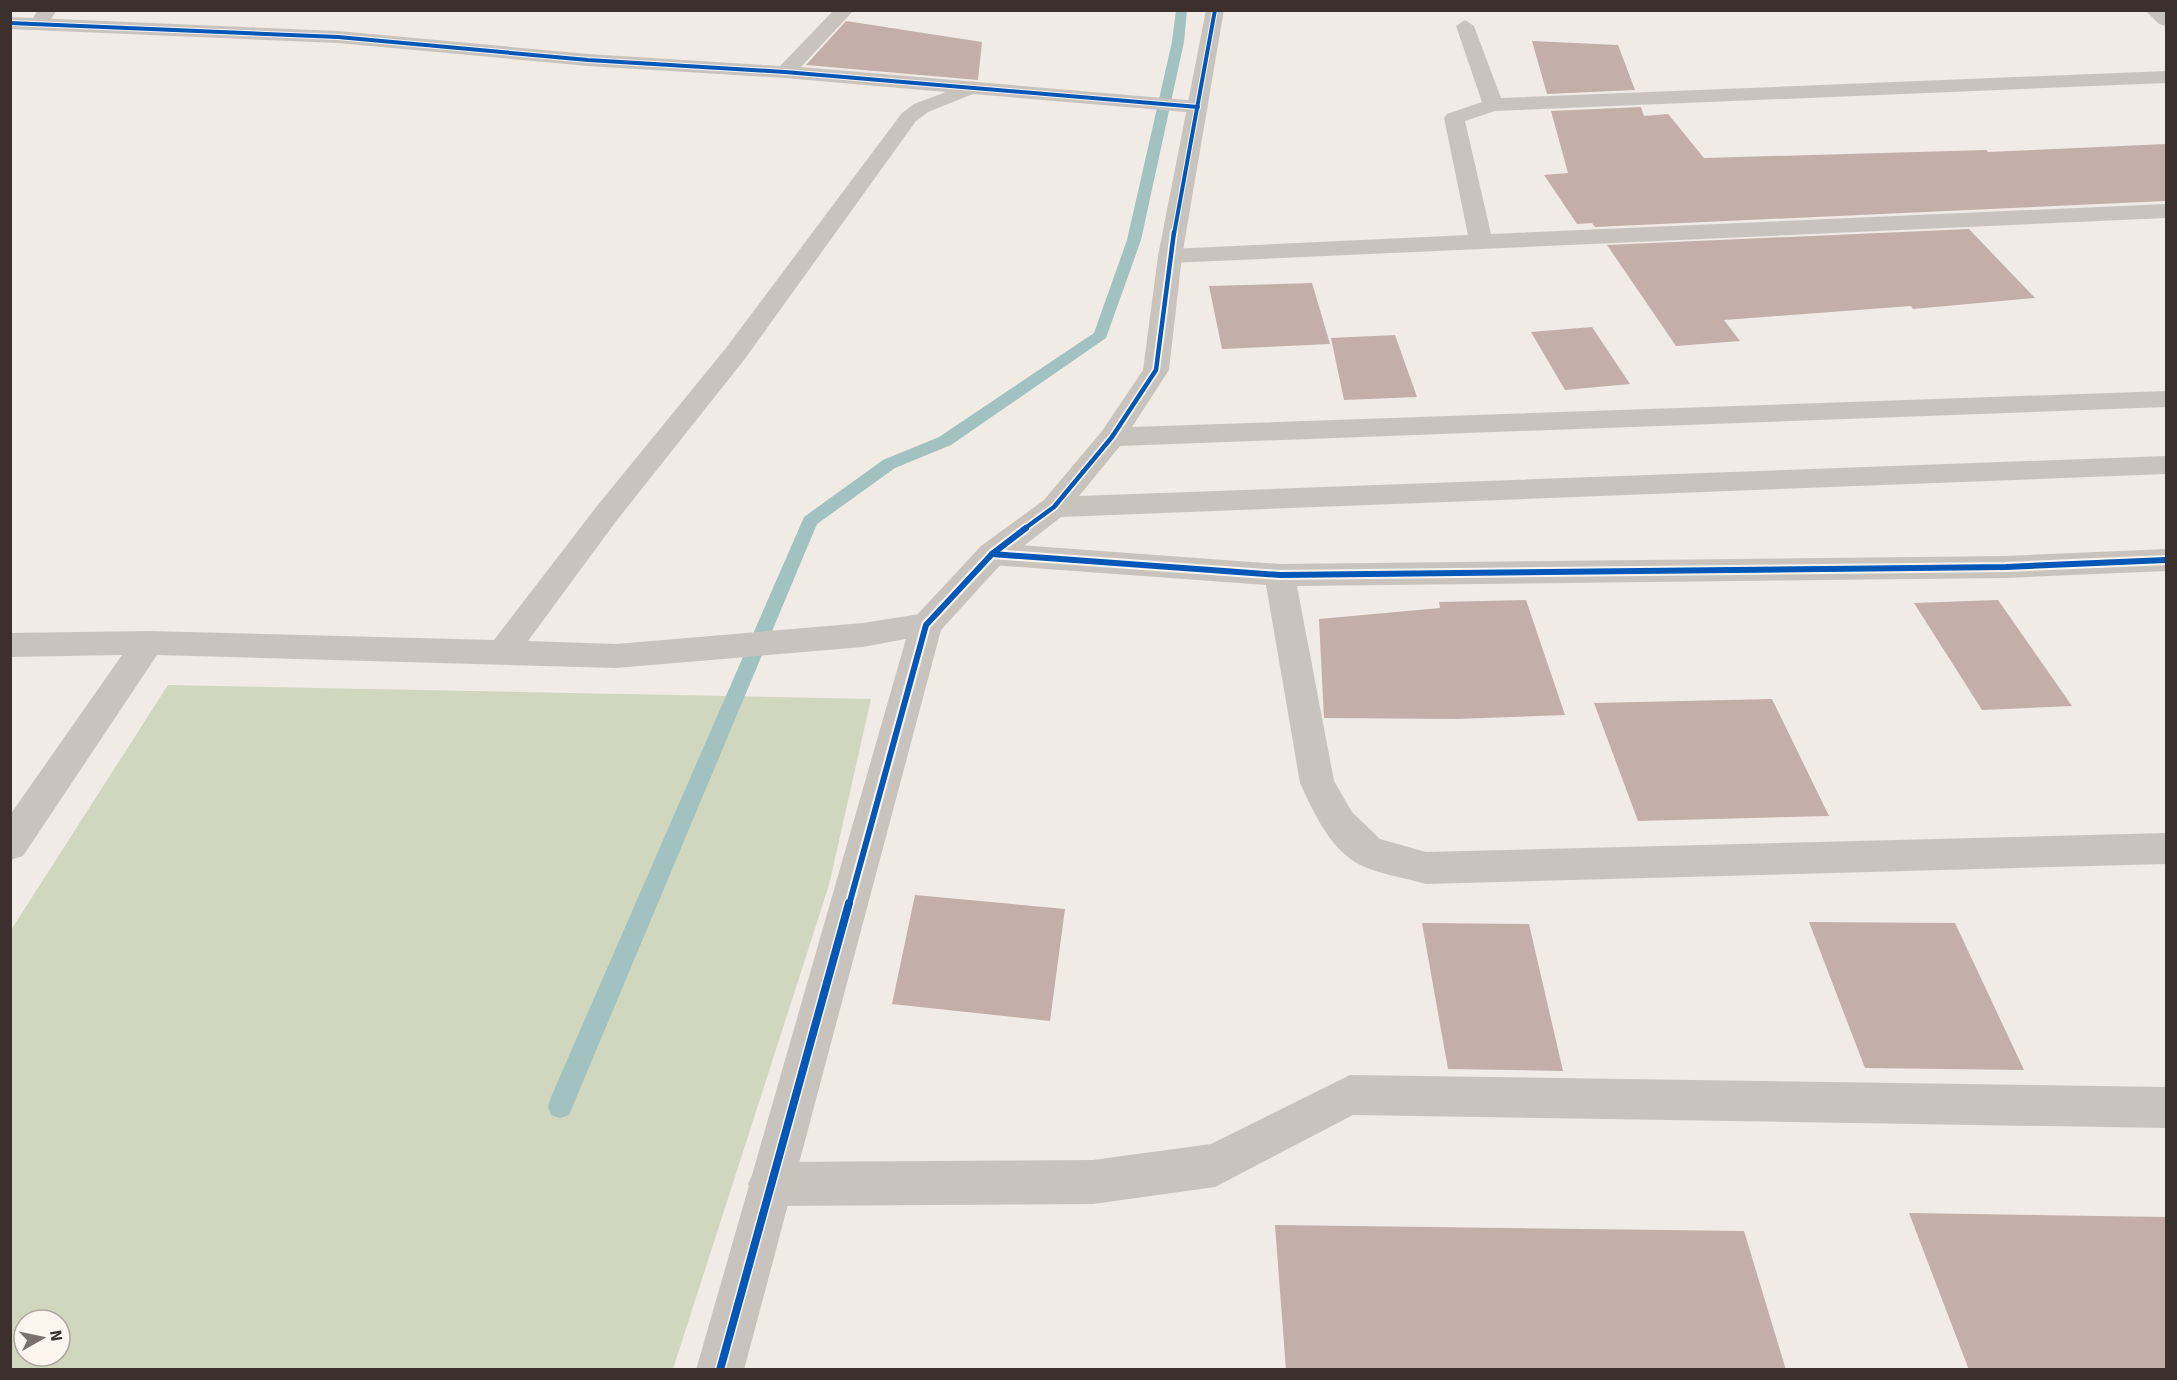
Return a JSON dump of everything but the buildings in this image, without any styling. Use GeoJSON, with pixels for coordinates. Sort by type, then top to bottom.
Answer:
{"type":"FeatureCollection","features":[{"type":"Feature","properties":{"kind":"street"},"geometry":{"type":"LineString","coordinates":[[784,72],[845,10]]}},
{"type":"Feature","properties":{"kind":"street"},"geometry":{"type":"LineString","coordinates":[[720,1370],[926,625],[992,554],[1054,507],[1112,437],[1156,370],[1170,256],[1215,10]]}},
{"type":"Feature","properties":{"kind":"street"},"geometry":{"type":"LineString","coordinates":[[2154,10],[2166,20]]}},
{"type":"Feature","properties":{"kind":"street"},"geometry":{"type":"LineString","coordinates":[[10,23],[43,17],[338,37],[588,60],[784,72],[1198,107]]}},
{"type":"Feature","properties":{"kind":"street"},"geometry":{"type":"LineString","coordinates":[[1465,26],[1493,105]]}},
{"type":"Feature","properties":{"kind":"street"},"geometry":{"type":"LineString","coordinates":[[1481,242],[1455,118],[1493,105],[2166,77]]}},
{"type":"Feature","properties":{"kind":"street"},"geometry":{"type":"LineString","coordinates":[[502,653],[607,513],[735,354],[909,117],[921,108],[971,89]]}},
{"type":"Feature","properties":{"kind":"street"},"geometry":{"type":"LineString","coordinates":[[1170,256],[2166,211]]}},
{"type":"Feature","properties":{"kind":"street"},"geometry":{"type":"LineString","coordinates":[[1112,437],[2166,399]]}},
{"type":"Feature","properties":{"kind":"street"},"geometry":{"type":"LineString","coordinates":[[1054,507],[2166,465]]}},
{"type":"Feature","properties":{"kind":"street"},"geometry":{"type":"LineString","coordinates":[[992,554],[1280,575],[1995,567],[2166,560]]}},
{"type":"Feature","properties":{"kind":"street"},"geometry":{"type":"LineString","coordinates":[[1280,575],[1317,783],[1339,823],[1368,851],[1426,868],[2166,849]]}},
{"type":"Feature","properties":{"kind":"street"},"geometry":{"type":"LineString","coordinates":[[10,645],[148,643],[616,656],[863,635],[926,625]]}},
{"type":"Feature","properties":{"kind":"street"},"geometry":{"type":"LineString","coordinates":[[10,845],[148,643]]}},
{"type":"Feature","properties":{"kind":"street"},"geometry":{"type":"LineString","coordinates":[[770,1184],[1093,1182],[1215,1165],[1350,1095],[2166,1108]]}},
{"type":"Feature","properties":{"kind":"green space"},"geometry":{"type":"Polygon","coordinates":[[[168,685],[871,699],[829,885],[673,1369],[11,1369],[11,930],[168,685]]]}},
{"type":"Feature","properties":{"kind":"waterway"},"geometry":{"type":"LineString","coordinates":[[560,1106],[810,521],[889,464],[945,441],[1101,335],[1134,240],[1178,42],[1182,10]]}},
{"type":"Feature","properties":{"kind":"cycle path"},"geometry":{"type":"LineString","coordinates":[[720,1370],[926,625],[992,554],[1054,507],[1112,437],[1156,370],[1170,256],[1215,10]]}},
{"type":"Feature","properties":{"kind":"cycle path"},"geometry":{"type":"LineString","coordinates":[[10,23],[338,37],[588,60],[785,72],[1198,107]]}},
{"type":"Feature","properties":{"kind":"cycle path"},"geometry":{"type":"LineString","coordinates":[[992,554],[1280,575],[2006,567],[2166,560]]}}]}
